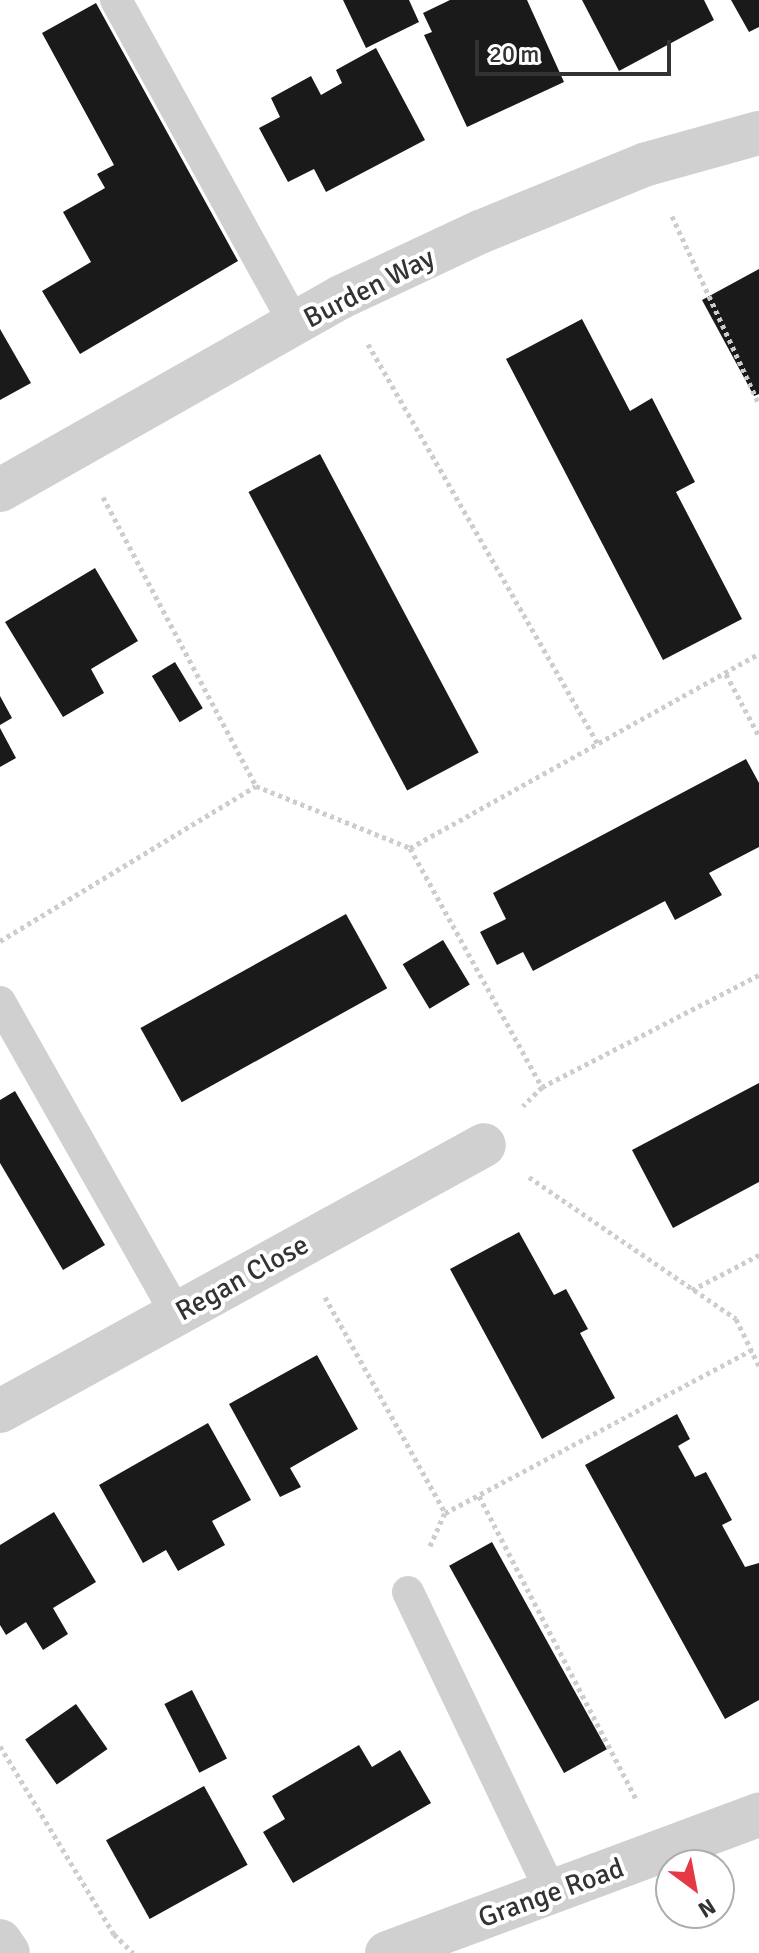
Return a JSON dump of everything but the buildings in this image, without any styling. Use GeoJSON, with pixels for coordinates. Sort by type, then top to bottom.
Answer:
{"type":"FeatureCollection","features":[{"type":"Feature","properties":{"kind":"street","name":"Burden Way"},"geometry":{"type":"LineString","coordinates":[[0,490],[78,450],[296,326],[341,297],[480,232],[647,164],[759,133]]}},
{"type":"Feature","properties":{"kind":"street","name":"Regan Close"},"geometry":{"type":"LineString","coordinates":[[0,1411],[484,1145]]}},
{"type":"Feature","properties":{"kind":"street","name":"Grange Road"},"geometry":{"type":"LineString","coordinates":[[671,1849],[759,1815]]}},
{"type":"Feature","properties":{"kind":"street","name":"Grange Road"},"geometry":{"type":"LineString","coordinates":[[387,1953],[655,1855]]}},
{"type":"Feature","properties":{"kind":"street"},"geometry":{"type":"LineString","coordinates":[[0,1941],[8,1953]]}},
{"type":"Feature","properties":{"kind":"lane"},"geometry":{"type":"LineString","coordinates":[[116,0],[296,326]]}},
{"type":"Feature","properties":{"kind":"lane"},"geometry":{"type":"LineString","coordinates":[[0,1002],[177,1315]]}},
{"type":"Feature","properties":{"kind":"lane"},"geometry":{"type":"LineString","coordinates":[[408,1592],[551,1892]]}},
{"type":"Feature","properties":{"kind":"path"},"geometry":{"type":"LineString","coordinates":[[647,164],[759,404]]}},
{"type":"Feature","properties":{"kind":"path"},"geometry":{"type":"LineString","coordinates":[[341,297],[599,746]]}},
{"type":"Feature","properties":{"kind":"path"},"geometry":{"type":"LineString","coordinates":[[78,450],[256,786],[410,848],[542,1087]]}},
{"type":"Feature","properties":{"kind":"path"},"geometry":{"type":"LineString","coordinates":[[410,848],[599,746],[759,654]]}},
{"type":"Feature","properties":{"kind":"path"},"geometry":{"type":"LineString","coordinates":[[725,673],[759,736]]}},
{"type":"Feature","properties":{"kind":"path"},"geometry":{"type":"LineString","coordinates":[[0,941],[256,786]]}},
{"type":"Feature","properties":{"kind":"path"},"geometry":{"type":"LineString","coordinates":[[759,975],[542,1087],[484,1145],[736,1319],[759,1366]]}},
{"type":"Feature","properties":{"kind":"path"},"geometry":{"type":"LineString","coordinates":[[297,1247],[445,1513]]}},
{"type":"Feature","properties":{"kind":"path"},"geometry":{"type":"LineString","coordinates":[[691,1290],[759,1255]]}},
{"type":"Feature","properties":{"kind":"path"},"geometry":{"type":"LineString","coordinates":[[408,1592],[445,1513],[752,1350]]}},
{"type":"Feature","properties":{"kind":"path"},"geometry":{"type":"LineString","coordinates":[[479,1496],[661,1849]]}},
{"type":"Feature","properties":{"kind":"path"},"geometry":{"type":"LineString","coordinates":[[0,1746],[114,1934],[133,1953]]}}]}
